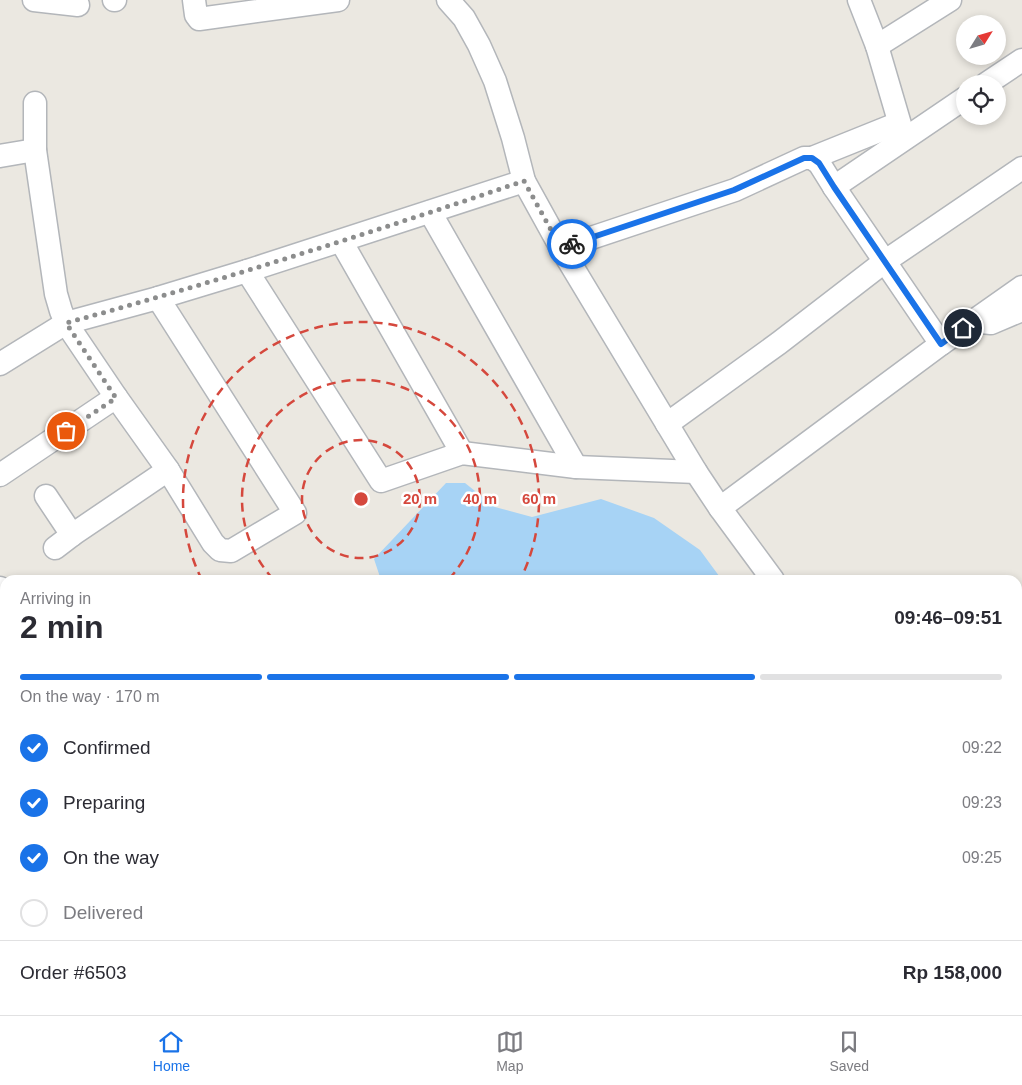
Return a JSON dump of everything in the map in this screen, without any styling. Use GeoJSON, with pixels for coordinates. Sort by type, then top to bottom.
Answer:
{"type":"FeatureCollection","features":[{"type":"Feature","properties":{"kind":"street"},"geometry":{"type":"LineString","coordinates":[[34,0],[78,5]]}},
{"type":"Feature","properties":{"kind":"street"},"geometry":{"type":"LineString","coordinates":[[194,0],[196,15],[199,19],[338,0]]}},
{"type":"Feature","properties":{"kind":"street"},"geometry":{"type":"LineString","coordinates":[[448,0],[464,18],[479,45],[495,81],[524,181],[561,248],[696,472],[769,575]]}},
{"type":"Feature","properties":{"kind":"street"},"geometry":{"type":"LineString","coordinates":[[859,0],[877,46],[902,131]]}},
{"type":"Feature","properties":{"kind":"street"},"geometry":{"type":"LineString","coordinates":[[877,46],[950,0]]}},
{"type":"Feature","properties":{"kind":"street"},"geometry":{"type":"LineString","coordinates":[[1000,75],[1022,60]]}},
{"type":"Feature","properties":{"kind":"street"},"geometry":{"type":"LineString","coordinates":[[35,103],[35,150],[56,294],[66,323],[116,398],[168,470],[213,543],[220,550],[231,552],[295,513],[158,298]]}},
{"type":"Feature","properties":{"kind":"street"},"geometry":{"type":"LineString","coordinates":[[561,248],[734,190],[804,158],[812,158],[902,131],[956,103]]}},
{"type":"Feature","properties":{"kind":"street"},"geometry":{"type":"LineString","coordinates":[[834,187],[902,131]]}},
{"type":"Feature","properties":{"kind":"street"},"geometry":{"type":"LineString","coordinates":[[0,156],[35,150]]}},
{"type":"Feature","properties":{"kind":"street"},"geometry":{"type":"LineString","coordinates":[[812,158],[819,163],[941,344]]}},
{"type":"Feature","properties":{"kind":"street"},"geometry":{"type":"LineString","coordinates":[[667,424],[779,343],[884,262],[1022,168]]}},
{"type":"Feature","properties":{"kind":"street"},"geometry":{"type":"LineString","coordinates":[[0,364],[66,323],[247,271],[524,181]]}},
{"type":"Feature","properties":{"kind":"street"},"geometry":{"type":"LineString","coordinates":[[430,212],[576,467]]}},
{"type":"Feature","properties":{"kind":"street"},"geometry":{"type":"LineString","coordinates":[[341,241],[462,453]]}},
{"type":"Feature","properties":{"kind":"street"},"geometry":{"type":"LineString","coordinates":[[247,271],[381,481],[462,453],[576,467],[696,472]]}},
{"type":"Feature","properties":{"kind":"street"},"geometry":{"type":"LineString","coordinates":[[720,508],[941,344],[1022,287]]}},
{"type":"Feature","properties":{"kind":"street"},"geometry":{"type":"LineString","coordinates":[[975,320],[982,323],[991,323],[1022,310]]}},
{"type":"Feature","properties":{"kind":"street"},"geometry":{"type":"LineString","coordinates":[[0,475],[116,398]]}},
{"type":"Feature","properties":{"kind":"street"},"geometry":{"type":"LineString","coordinates":[[46,496],[64,541],[168,470]]}},
{"type":"Feature","properties":{"kind":"water"},"geometry":{"type":"Polygon","coordinates":[[[446,483],[465,483],[495,507],[532,517],[601,499],[654,518],[700,550],[718,575],[379,575],[374,559],[446,483]]]}},
{"type":"Feature","properties":{"kind":"way so far"},"geometry":{"type":"LineString","coordinates":[[66,431],[116,398],[66,323],[247,271],[524,181],[561,248],[572,244]]}},
{"type":"Feature","properties":{"kind":"route"},"geometry":{"type":"LineString","coordinates":[[572,244],[734,190],[804,158],[812,158],[819,163],[941,344],[963,328]]}}]}
